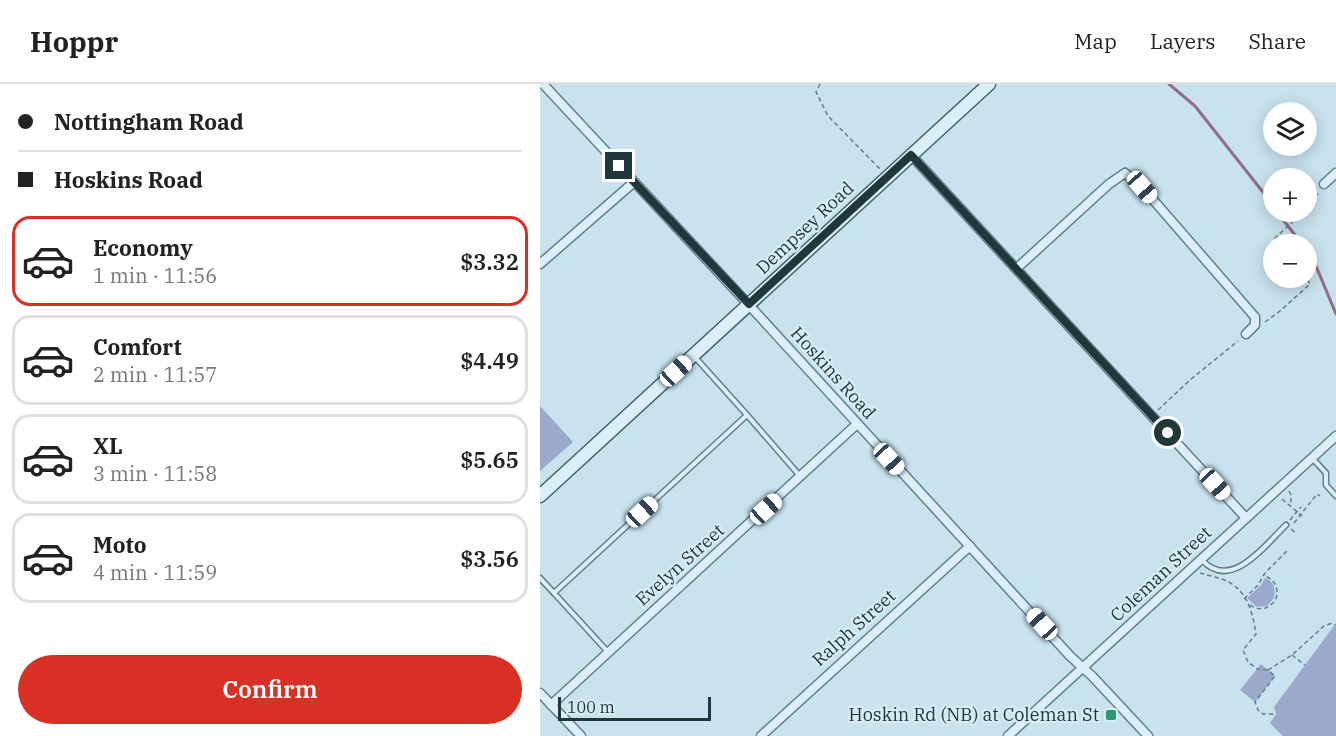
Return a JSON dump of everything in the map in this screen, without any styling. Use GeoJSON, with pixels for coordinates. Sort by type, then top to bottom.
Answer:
{"type":"FeatureCollection","features":[{"type":"Feature","properties":{"kind":"street","name":"Hoskins Road"},"geometry":{"type":"LineString","coordinates":[[543,84],[1148,736]]}},
{"type":"Feature","properties":{"kind":"street","name":"Dempsey Road"},"geometry":{"type":"LineString","coordinates":[[540,496],[989,84]]}},
{"type":"Feature","properties":{"kind":"street"},"geometry":{"type":"LineString","coordinates":[[911,155],[1246,518]]}},
{"type":"Feature","properties":{"kind":"street"},"geometry":{"type":"LineString","coordinates":[[1016,269],[1118,176],[1125,173],[1142,187],[1255,317],[1255,325],[1246,334]]}},
{"type":"Feature","properties":{"kind":"street"},"geometry":{"type":"LineString","coordinates":[[1324,184],[1336,173]]}},
{"type":"Feature","properties":{"kind":"street"},"geometry":{"type":"LineString","coordinates":[[540,264],[634,182]]}},
{"type":"Feature","properties":{"kind":"street","name":"Evelyn Street"},"geometry":{"type":"LineString","coordinates":[[551,705],[857,424]]}},
{"type":"Feature","properties":{"kind":"street","name":"Coleman Street"},"geometry":{"type":"LineString","coordinates":[[1008,736],[1336,436]]}},
{"type":"Feature","properties":{"kind":"street","name":"Ralph Street"},"geometry":{"type":"LineString","coordinates":[[762,736],[970,546]]}},
{"type":"Feature","properties":{"kind":"street"},"geometry":{"type":"LineString","coordinates":[[540,693],[581,736]]}},
{"type":"Feature","properties":{"kind":"lane"},"geometry":{"type":"LineString","coordinates":[[693,356],[801,477]]}},
{"type":"Feature","properties":{"kind":"lane"},"geometry":{"type":"LineString","coordinates":[[554,593],[747,415]]}},
{"type":"Feature","properties":{"kind":"lane"},"geometry":{"type":"LineString","coordinates":[[1312,458],[1326,473],[1328,488],[1336,496]]}},
{"type":"Feature","properties":{"kind":"lane"},"geometry":{"type":"LineString","coordinates":[[1202,560],[1220,572],[1233,570],[1249,560],[1286,525]]}},
{"type":"Feature","properties":{"kind":"lane"},"geometry":{"type":"LineString","coordinates":[[540,578],[608,652]]}},
{"type":"Feature","properties":{"kind":"path"},"geometry":{"type":"LineString","coordinates":[[819,84],[816,92],[828,116],[887,177]]}},
{"type":"Feature","properties":{"kind":"path"},"geometry":{"type":"LineString","coordinates":[[1317,194],[1324,184]]}},
{"type":"Feature","properties":{"kind":"path"},"geometry":{"type":"LineString","coordinates":[[1278,234],[1291,222]]}},
{"type":"Feature","properties":{"kind":"path"},"geometry":{"type":"LineString","coordinates":[[1255,325],[1265,322],[1306,288]]}},
{"type":"Feature","properties":{"kind":"path"},"geometry":{"type":"LineString","coordinates":[[1152,416],[1190,380],[1246,334]]}},
{"type":"Feature","properties":{"kind":"path"},"geometry":{"type":"LineString","coordinates":[[1288,491],[1291,495],[1291,507]]}},
{"type":"Feature","properties":{"kind":"path"},"geometry":{"type":"LineString","coordinates":[[1276,492],[1301,515]]}},
{"type":"Feature","properties":{"kind":"path"},"geometry":{"type":"LineString","coordinates":[[1296,532],[1290,528],[1317,494],[1320,496]]}},
{"type":"Feature","properties":{"kind":"path"},"geometry":{"type":"LineString","coordinates":[[1286,525],[1301,507]]}},
{"type":"Feature","properties":{"kind":"path"},"geometry":{"type":"LineString","coordinates":[[1244,599],[1287,551]]}},
{"type":"Feature","properties":{"kind":"path"},"geometry":{"type":"LineString","coordinates":[[1191,569],[1231,583],[1239,590],[1253,612],[1256,634],[1243,650],[1245,657],[1257,669],[1268,670],[1275,676],[1254,702],[1263,714],[1276,714]]}},
{"type":"Feature","properties":{"kind":"path"},"geometry":{"type":"LineString","coordinates":[[1248,604],[1256,609],[1268,608],[1276,598],[1277,586],[1264,576]]}},
{"type":"Feature","properties":{"kind":"path"},"geometry":{"type":"LineString","coordinates":[[1268,670],[1292,655],[1324,626],[1332,623],[1335,625]]}},
{"type":"Feature","properties":{"kind":"path"},"geometry":{"type":"LineString","coordinates":[[1292,655],[1305,665]]}},
{"type":"Feature","properties":{"kind":"shaded area"},"geometry":{"type":"Polygon","coordinates":[[[540,406],[573,442],[540,471],[540,406]]]}},
{"type":"Feature","properties":{"kind":"shaded area"},"geometry":{"type":"Polygon","coordinates":[[[1265,578],[1274,586],[1274,598],[1267,606],[1257,607],[1247,598],[1265,578]]]}},
{"type":"Feature","properties":{"kind":"shaded area"},"geometry":{"type":"Polygon","coordinates":[[[1336,623],[1336,736],[1283,736],[1270,723],[1276,714],[1274,707],[1336,623]]]}},
{"type":"Feature","properties":{"kind":"shaded area"},"geometry":{"type":"Polygon","coordinates":[[[1261,664],[1275,676],[1255,702],[1240,690],[1261,664]]]}},
{"type":"Feature","properties":{"kind":"waterway"},"geometry":{"type":"LineString","coordinates":[[1169,84],[1195,106],[1263,192]]}},
{"type":"Feature","properties":{"kind":"waterway"},"geometry":{"type":"LineString","coordinates":[[1285,222],[1294,234]]}},
{"type":"Feature","properties":{"kind":"waterway"},"geometry":{"type":"LineString","coordinates":[[1317,269],[1336,314]]}},
{"type":"Feature","properties":{"kind":"place","name":"Hoskin Rd (NB) at Coleman St"},"geometry":{"type":"Point","coordinates":[1111,715]}},
{"type":"Feature","properties":{"kind":"route"},"geometry":{"type":"LineString","coordinates":[[619,166],[749,304],[911,155],[1168,433]]}}]}
